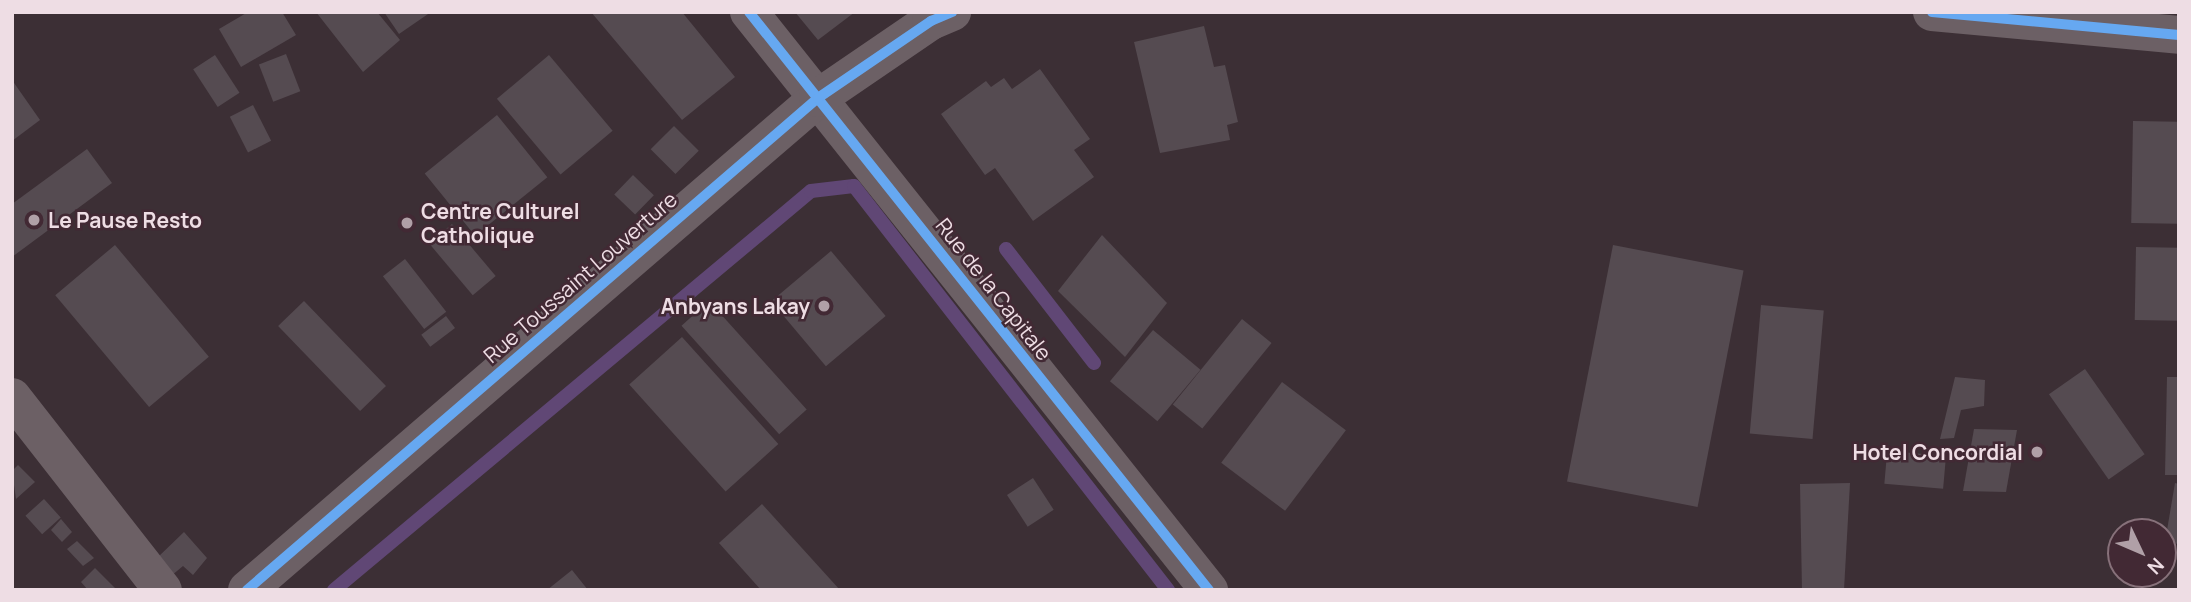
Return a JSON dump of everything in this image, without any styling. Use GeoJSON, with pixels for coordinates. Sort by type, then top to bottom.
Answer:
{"type":"FeatureCollection","features":[{"type":"Feature","properties":{"kind":"street","name":"Rue de la Capitale"},"geometry":{"type":"LineString","coordinates":[[749,12],[1209,590]]}},
{"type":"Feature","properties":{"kind":"street","name":"Rue Toussaint Louverture"},"geometry":{"type":"LineString","coordinates":[[247,590],[818,98],[931,21],[952,12]]}},
{"type":"Feature","properties":{"kind":"street"},"geometry":{"type":"LineString","coordinates":[[1932,12],[2179,35]]}},
{"type":"Feature","properties":{"kind":"street"},"geometry":{"type":"LineString","coordinates":[[12,397],[163,590]]}},
{"type":"Feature","properties":{"kind":"building"},"geometry":{"type":"Polygon","coordinates":[[[248,12],[282,12],[296,35],[241,67],[219,29],[248,12]]]}},
{"type":"Feature","properties":{"kind":"building"},"geometry":{"type":"Polygon","coordinates":[[[316,12],[377,12],[400,40],[363,72],[316,12]]]}},
{"type":"Feature","properties":{"kind":"building"},"geometry":{"type":"Polygon","coordinates":[[[384,12],[431,12],[399,34],[384,12]]]}},
{"type":"Feature","properties":{"kind":"building"},"geometry":{"type":"Polygon","coordinates":[[[591,12],[682,12],[735,77],[682,120],[591,12]]]}},
{"type":"Feature","properties":{"kind":"building"},"geometry":{"type":"Polygon","coordinates":[[[795,12],[855,12],[818,40],[795,12]]]}},
{"type":"Feature","properties":{"kind":"building"},"geometry":{"type":"Polygon","coordinates":[[[1204,26],[1214,67],[1225,65],[1238,122],[1227,125],[1230,140],[1160,153],[1134,42],[1204,26]]]}},
{"type":"Feature","properties":{"kind":"building"},"geometry":{"type":"Polygon","coordinates":[[[286,54],[300,91],[273,102],[259,64],[286,54]]]}},
{"type":"Feature","properties":{"kind":"building"},"geometry":{"type":"Polygon","coordinates":[[[215,55],[240,93],[218,107],[193,69],[215,55]]]}},
{"type":"Feature","properties":{"kind":"building"},"geometry":{"type":"Polygon","coordinates":[[[549,55],[613,131],[561,175],[497,99],[549,55]]]}},
{"type":"Feature","properties":{"kind":"building"},"geometry":{"type":"Polygon","coordinates":[[[1040,69],[1090,139],[1074,150],[1094,177],[1033,221],[995,168],[985,175],[941,114],[986,81],[991,87],[1004,78],[1012,89],[1040,69]]]}},
{"type":"Feature","properties":{"kind":"building"},"geometry":{"type":"Polygon","coordinates":[[[12,80],[40,120],[12,141],[12,80]]]}},
{"type":"Feature","properties":{"kind":"building"},"geometry":{"type":"Polygon","coordinates":[[[253,105],[271,141],[248,152],[230,117],[253,105]]]}},
{"type":"Feature","properties":{"kind":"building"},"geometry":{"type":"Polygon","coordinates":[[[497,115],[547,177],[475,236],[425,174],[497,115]]]}},
{"type":"Feature","properties":{"kind":"building"},"geometry":{"type":"Polygon","coordinates":[[[2133,121],[2179,122],[2177,224],[2131,223],[2133,121]]]}},
{"type":"Feature","properties":{"kind":"building"},"geometry":{"type":"Polygon","coordinates":[[[674,126],[699,151],[675,174],[651,149],[674,126]]]}},
{"type":"Feature","properties":{"kind":"building"},"geometry":{"type":"Polygon","coordinates":[[[87,149],[112,183],[12,257],[12,204],[87,149]]]}},
{"type":"Feature","properties":{"kind":"building"},"geometry":{"type":"Polygon","coordinates":[[[633,175],[654,195],[635,215],[614,194],[633,175]]]}},
{"type":"Feature","properties":{"kind":"building"},"geometry":{"type":"Polygon","coordinates":[[[452,224],[496,276],[473,295],[429,243],[452,224]]]}},
{"type":"Feature","properties":{"kind":"building"},"geometry":{"type":"Polygon","coordinates":[[[1102,235],[1167,303],[1125,357],[1058,291],[1102,235]]]}},
{"type":"Feature","properties":{"kind":"building"},"geometry":{"type":"Polygon","coordinates":[[[115,245],[209,357],[149,407],[55,295],[115,245]]]}},
{"type":"Feature","properties":{"kind":"building"},"geometry":{"type":"Polygon","coordinates":[[[1613,245],[1744,270],[1698,507],[1567,482],[1613,245]]]}},
{"type":"Feature","properties":{"kind":"building"},"geometry":{"type":"Polygon","coordinates":[[[2136,247],[2179,248],[2178,321],[2135,320],[2136,247]]]}},
{"type":"Feature","properties":{"kind":"building"},"geometry":{"type":"Polygon","coordinates":[[[831,251],[886,316],[826,366],[771,301],[831,251]]]}},
{"type":"Feature","properties":{"kind":"building"},"geometry":{"type":"Polygon","coordinates":[[[405,259],[446,312],[424,329],[383,276],[405,259]]]}},
{"type":"Feature","properties":{"kind":"building"},"geometry":{"type":"Polygon","coordinates":[[[304,301],[386,386],[360,411],[278,326],[304,301]]]}},
{"type":"Feature","properties":{"kind":"building"},"geometry":{"type":"Polygon","coordinates":[[[709,301],[807,409],[779,434],[682,326],[709,301]]]}},
{"type":"Feature","properties":{"kind":"building"},"geometry":{"type":"Polygon","coordinates":[[[1761,305],[1824,310],[1813,439],[1750,434],[1761,305]]]}},
{"type":"Feature","properties":{"kind":"building"},"geometry":{"type":"Polygon","coordinates":[[[446,316],[455,328],[430,347],[421,335],[446,316]]]}},
{"type":"Feature","properties":{"kind":"building"},"geometry":{"type":"Polygon","coordinates":[[[1242,319],[1272,343],[1202,428],[1173,404],[1242,319]]]}},
{"type":"Feature","properties":{"kind":"building"},"geometry":{"type":"Polygon","coordinates":[[[1153,330],[1200,370],[1157,421],[1110,381],[1153,330]]]}},
{"type":"Feature","properties":{"kind":"building"},"geometry":{"type":"Polygon","coordinates":[[[682,337],[778,444],[726,492],[629,385],[682,337]]]}},
{"type":"Feature","properties":{"kind":"building"},"geometry":{"type":"Polygon","coordinates":[[[2085,369],[2145,454],[2109,479],[2049,394],[2085,369]]]}},
{"type":"Feature","properties":{"kind":"building"},"geometry":{"type":"Polygon","coordinates":[[[1955,377],[1985,380],[1984,406],[1961,410],[1954,438],[1940,439],[1955,377]]]}},
{"type":"Feature","properties":{"kind":"building"},"geometry":{"type":"Polygon","coordinates":[[[2167,377],[2179,377],[2179,475],[2165,475],[2167,377]]]}},
{"type":"Feature","properties":{"kind":"building"},"geometry":{"type":"Polygon","coordinates":[[[1282,382],[1346,430],[1285,511],[1221,463],[1282,382]]]}},
{"type":"Feature","properties":{"kind":"building"},"geometry":{"type":"Polygon","coordinates":[[[1974,429],[2017,430],[2006,492],[1963,491],[1974,429]]]}},
{"type":"Feature","properties":{"kind":"building"},"geometry":{"type":"Polygon","coordinates":[[[1887,451],[1946,456],[1943,489],[1884,484],[1887,451]]]}},
{"type":"Feature","properties":{"kind":"building"},"geometry":{"type":"Polygon","coordinates":[[[18,465],[35,482],[16,499],[12,471],[18,465]]]}},
{"type":"Feature","properties":{"kind":"building"},"geometry":{"type":"Polygon","coordinates":[[[1033,478],[1054,510],[1028,527],[1007,495],[1033,478]]]}},
{"type":"Feature","properties":{"kind":"building"},"geometry":{"type":"Polygon","coordinates":[[[1850,483],[1844,590],[1802,590],[1800,484],[1850,483]]]}},
{"type":"Feature","properties":{"kind":"building"},"geometry":{"type":"Polygon","coordinates":[[[2175,483],[2179,484],[2179,544],[2177,518],[2169,518],[2175,483]]]}},
{"type":"Feature","properties":{"kind":"building"},"geometry":{"type":"Polygon","coordinates":[[[44,499],[61,518],[42,534],[25,516],[44,499]]]}},
{"type":"Feature","properties":{"kind":"building"},"geometry":{"type":"Polygon","coordinates":[[[762,504],[840,590],[761,590],[719,543],[762,504]]]}},
{"type":"Feature","properties":{"kind":"building"},"geometry":{"type":"Polygon","coordinates":[[[61,519],[72,532],[62,542],[51,530],[61,519]]]}},
{"type":"Feature","properties":{"kind":"building"},"geometry":{"type":"Polygon","coordinates":[[[184,532],[207,558],[193,575],[183,566],[171,576],[157,558],[184,532]]]}},
{"type":"Feature","properties":{"kind":"building"},"geometry":{"type":"Polygon","coordinates":[[[77,541],[94,558],[83,566],[67,549],[77,541]]]}},
{"type":"Feature","properties":{"kind":"building"},"geometry":{"type":"Polygon","coordinates":[[[95,568],[117,590],[88,590],[81,582],[95,568]]]}},
{"type":"Feature","properties":{"kind":"building"},"geometry":{"type":"Polygon","coordinates":[[[572,570],[588,590],[547,590],[572,570]]]}},
{"type":"Feature","properties":{"kind":"waterway"},"geometry":{"type":"LineString","coordinates":[[334,590],[811,191],[854,186],[1168,590]]}},
{"type":"Feature","properties":{"kind":"waterway"},"geometry":{"type":"LineString","coordinates":[[1006,249],[1094,363]]}},
{"type":"Feature","properties":{"kind":"cycle path"},"geometry":{"type":"LineString","coordinates":[[749,12],[1209,590]]}},
{"type":"Feature","properties":{"kind":"cycle path"},"geometry":{"type":"LineString","coordinates":[[247,590],[818,98],[931,21],[952,12]]}},
{"type":"Feature","properties":{"kind":"cycle path"},"geometry":{"type":"LineString","coordinates":[[1932,12],[2179,35]]}},
{"type":"Feature","properties":{"kind":"place","name":"Le Pause Resto"},"geometry":{"type":"Point","coordinates":[34,220]}},
{"type":"Feature","properties":{"kind":"place","name":"Centre Culturel Catholique"},"geometry":{"type":"Point","coordinates":[407,223]}},
{"type":"Feature","properties":{"kind":"place","name":"Anbyans Lakay"},"geometry":{"type":"Point","coordinates":[824,306]}},
{"type":"Feature","properties":{"kind":"place","name":"Hotel Concordial"},"geometry":{"type":"Point","coordinates":[2037,452]}}]}
